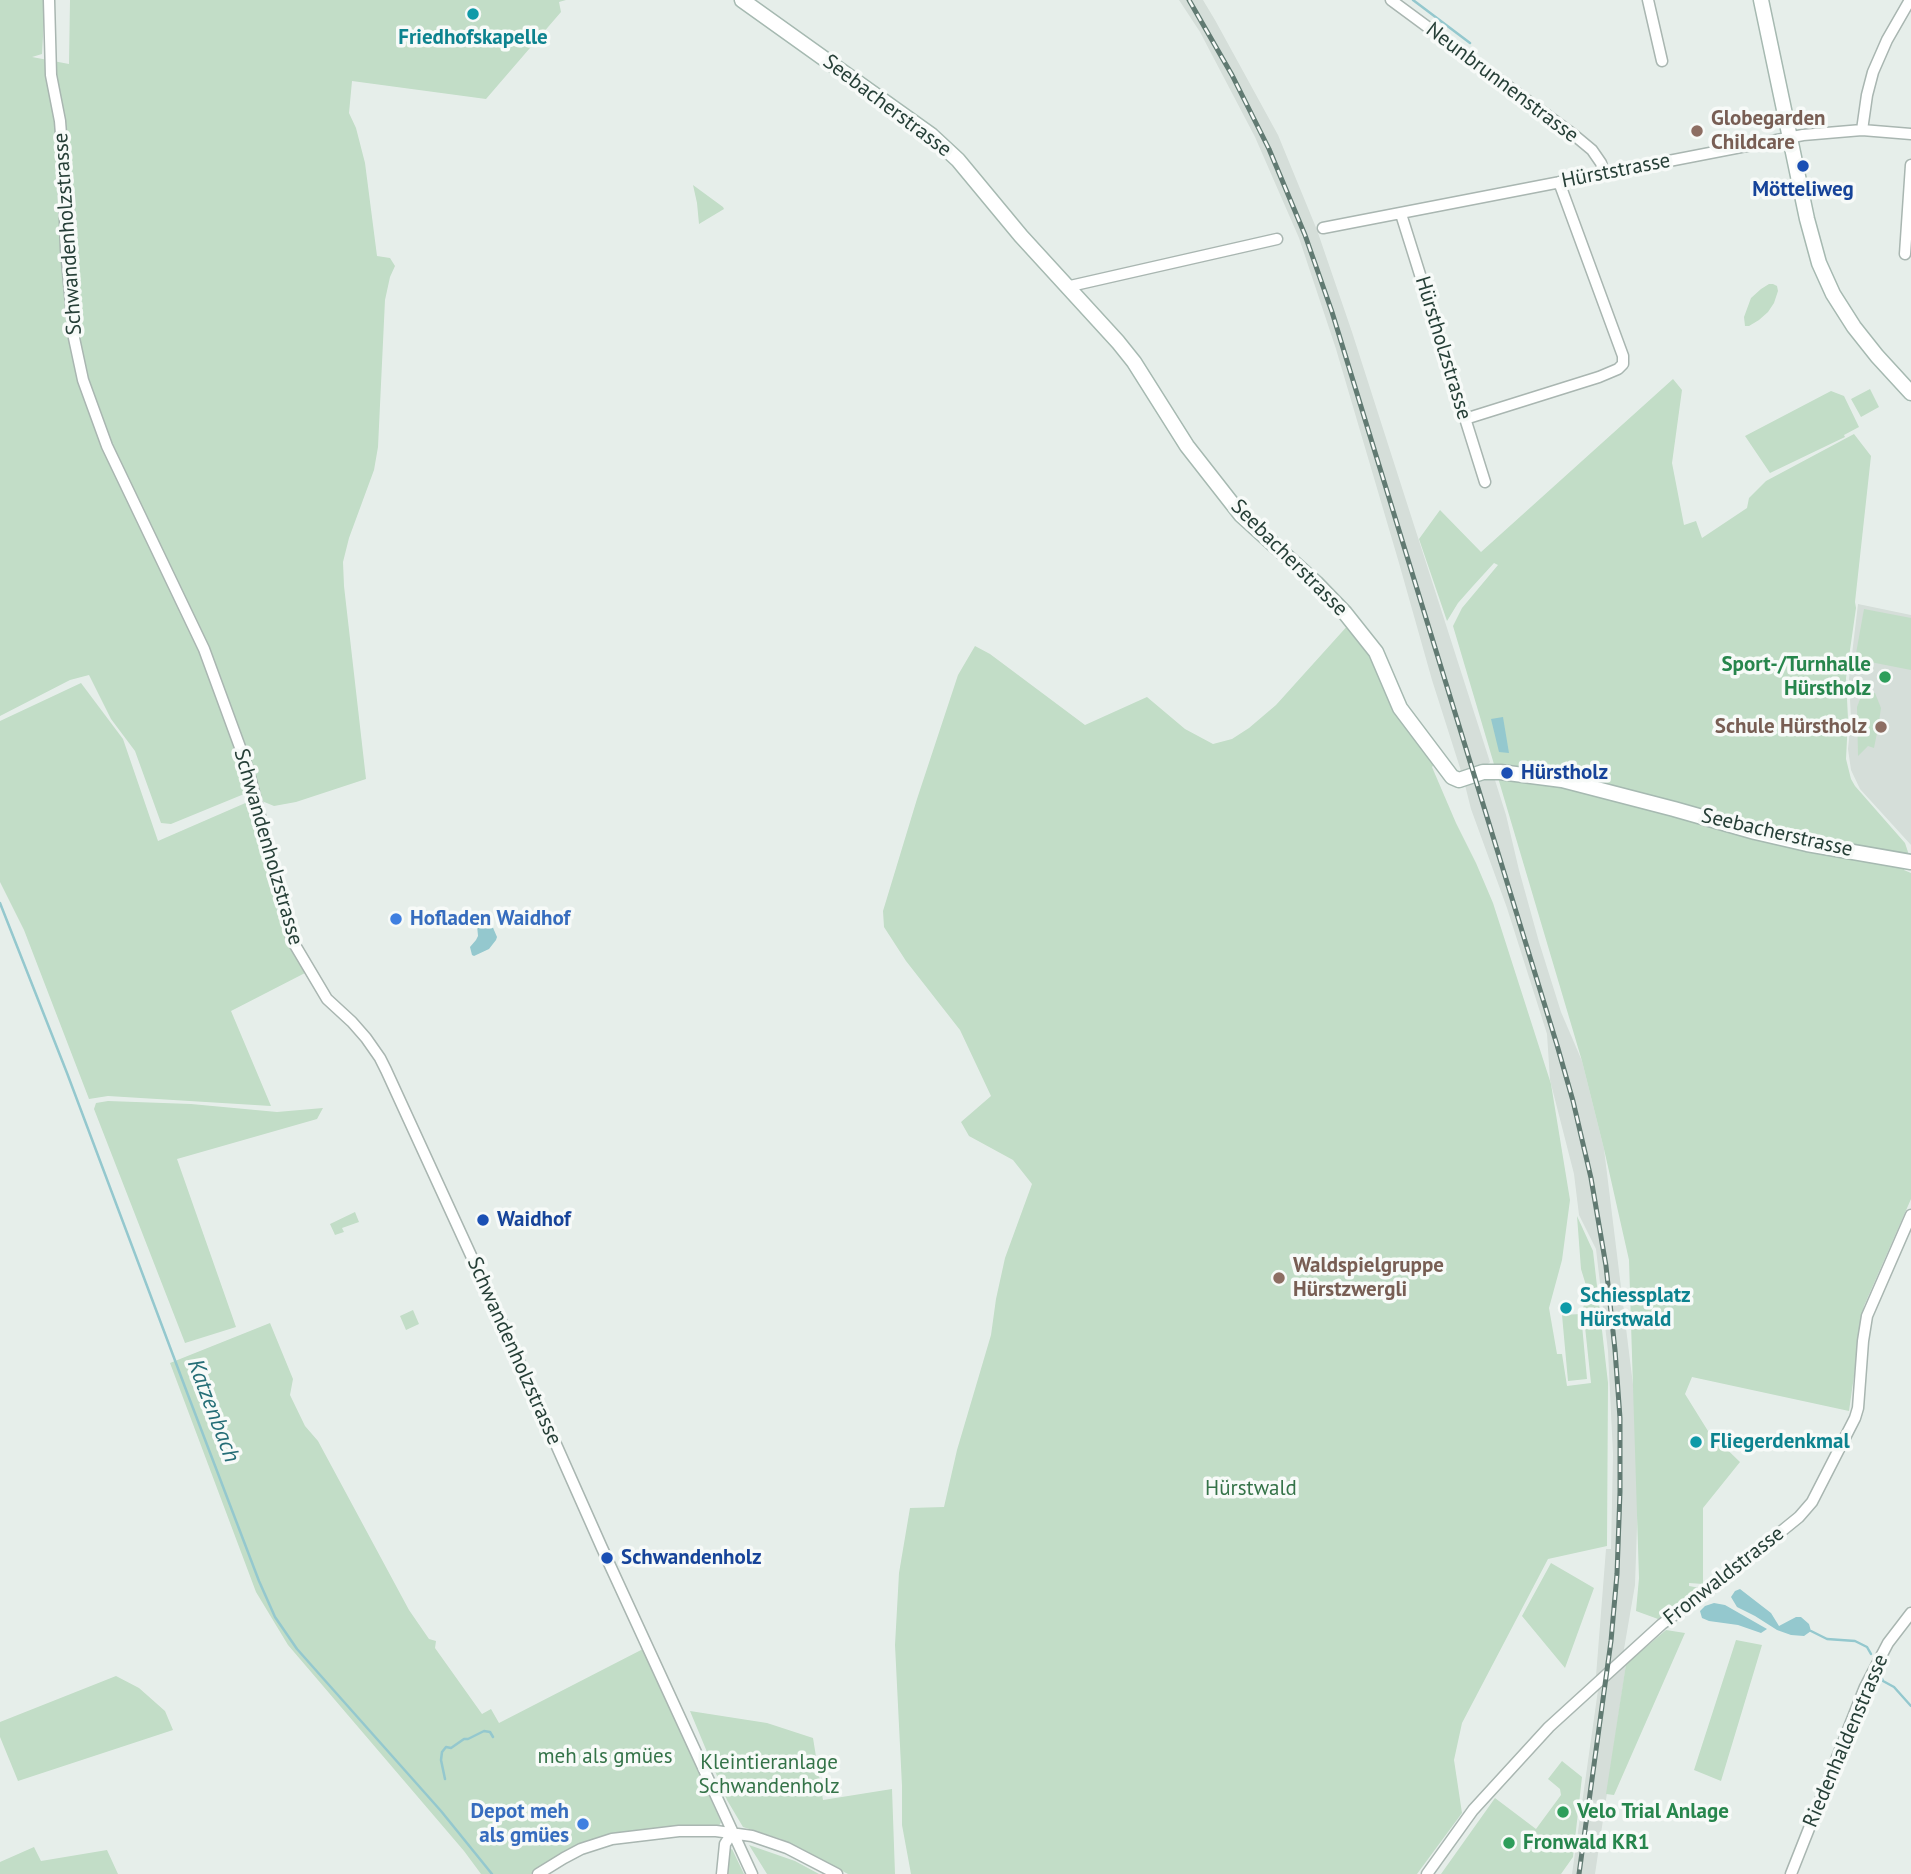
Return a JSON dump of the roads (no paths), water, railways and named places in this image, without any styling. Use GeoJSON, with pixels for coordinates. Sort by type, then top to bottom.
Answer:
{"type":"FeatureCollection","features":[{"type":"Feature","properties":{"kind":"street","name":"Schwandenholzstrasse"},"geometry":{"type":"LineString","coordinates":[[48,0],[51,75],[60,121],[63,161],[66,250],[75,338],[83,380],[107,446],[204,649],[248,769],[292,940],[327,999],[366,1038],[386,1070],[752,1874]]}},
{"type":"Feature","properties":{"kind":"street","name":"Seebacherstrasse"},"geometry":{"type":"LineString","coordinates":[[742,0],[932,135],[958,160],[1021,236],[1134,362],[1186,446],[1241,515],[1345,613],[1376,652],[1400,708],[1452,777],[1459,779],[1483,772],[1500,772],[1562,780],[1755,832],[1911,862]]}},
{"type":"Feature","properties":{"kind":"street","name":"Neunbrunnenstrasse"},"geometry":{"type":"LineString","coordinates":[[1391,0],[1574,135],[1597,156],[1604,173]]}},
{"type":"Feature","properties":{"kind":"street"},"geometry":{"type":"LineString","coordinates":[[1648,0],[1662,61]]}},
{"type":"Feature","properties":{"kind":"street"},"geometry":{"type":"LineString","coordinates":[[1761,0],[1819,263],[1830,290],[1866,344],[1911,393]]}},
{"type":"Feature","properties":{"kind":"street"},"geometry":{"type":"LineString","coordinates":[[1862,130],[1873,72],[1887,40],[1910,0]]}},
{"type":"Feature","properties":{"kind":"street","name":"Hürststrasse"},"geometry":{"type":"LineString","coordinates":[[1323,228],[1790,137],[1862,130],[1911,134]]}},
{"type":"Feature","properties":{"kind":"street"},"geometry":{"type":"LineString","coordinates":[[1905,254],[1911,166]]}},
{"type":"Feature","properties":{"kind":"street"},"geometry":{"type":"LineString","coordinates":[[1465,419],[1599,377],[1623,364],[1623,356],[1559,182]]}},
{"type":"Feature","properties":{"kind":"street","name":"Hürstholzstrasse"},"geometry":{"type":"LineString","coordinates":[[1401,214],[1485,482]]}},
{"type":"Feature","properties":{"kind":"street"},"geometry":{"type":"LineString","coordinates":[[1066,287],[1277,239]]}},
{"type":"Feature","properties":{"kind":"street","name":"Fronwaldstrasse"},"geometry":{"type":"LineString","coordinates":[[1427,1874],[1473,1810],[1549,1727],[1653,1632],[1799,1517],[1812,1502],[1855,1418],[1867,1317],[1911,1215]]}},
{"type":"Feature","properties":{"kind":"street","name":"Riedenhaldenstrasse"},"geometry":{"type":"LineString","coordinates":[[1791,1874],[1865,1687],[1888,1643],[1911,1613]]}},
{"type":"Feature","properties":{"kind":"street"},"geometry":{"type":"LineString","coordinates":[[538,1874],[573,1854],[612,1839],[679,1831],[716,1831],[770,1841],[837,1874]]}},
{"type":"Feature","properties":{"kind":"street"},"geometry":{"type":"LineString","coordinates":[[722,1874],[725,1844],[732,1833]]}},
{"type":"Feature","properties":{"kind":"water"},"geometry":{"type":"Polygon","coordinates":[[[1503,717],[1509,753],[1499,752],[1491,719],[1503,717]]]}},
{"type":"Feature","properties":{"kind":"water"},"geometry":{"type":"Polygon","coordinates":[[[483,919],[491,923],[497,937],[489,949],[474,956],[470,947],[478,936],[477,925],[483,919]]]}},
{"type":"Feature","properties":{"kind":"water"},"geometry":{"type":"Polygon","coordinates":[[[1740,1589],[1771,1613],[1779,1626],[1801,1617],[1809,1624],[1811,1631],[1804,1636],[1791,1635],[1737,1607],[1731,1597],[1740,1589]]]}},
{"type":"Feature","properties":{"kind":"water"},"geometry":{"type":"Polygon","coordinates":[[[1714,1603],[1725,1605],[1767,1629],[1761,1633],[1702,1618],[1700,1611],[1714,1603]]]}},
{"type":"Feature","properties":{"kind":"waterway"},"geometry":{"type":"LineString","coordinates":[[1413,0],[1470,43]]}},
{"type":"Feature","properties":{"kind":"waterway","name":"Katzenbach"},"geometry":{"type":"LineString","coordinates":[[0,903],[275,1617],[297,1649],[441,1811],[492,1874]]}},
{"type":"Feature","properties":{"kind":"waterway"},"geometry":{"type":"LineString","coordinates":[[1811,1631],[1827,1639],[1855,1641],[1867,1647],[1871,1654]]}},
{"type":"Feature","properties":{"kind":"waterway"},"geometry":{"type":"LineString","coordinates":[[1879,1672],[1883,1681],[1894,1687],[1911,1706]]}},
{"type":"Feature","properties":{"kind":"waterway"},"geometry":{"type":"LineString","coordinates":[[445,1779],[441,1760],[446,1747],[451,1748],[484,1731],[490,1732],[493,1737]]}},
{"type":"Feature","properties":{"kind":"railway"},"geometry":{"type":"LineString","coordinates":[[1189,0],[1232,75],[1269,149],[1305,235],[1332,312],[1557,1045],[1591,1178],[1606,1266],[1615,1350],[1620,1418],[1620,1492],[1611,1641],[1579,1874]]}},
{"type":"Feature","properties":{"kind":"place","name":"Friedhofskapelle"},"geometry":{"type":"Point","coordinates":[473,14]}},
{"type":"Feature","properties":{"kind":"place","name":"Globegarden Childcare"},"geometry":{"type":"Point","coordinates":[1697,131]}},
{"type":"Feature","properties":{"kind":"place","name":"Mötteliweg"},"geometry":{"type":"Point","coordinates":[1803,166]}},
{"type":"Feature","properties":{"kind":"place","name":"Sport-/Turnhalle Hürstholz"},"geometry":{"type":"Point","coordinates":[1885,677]}},
{"type":"Feature","properties":{"kind":"place","name":"Schule Hürstholz"},"geometry":{"type":"Point","coordinates":[1881,727]}},
{"type":"Feature","properties":{"kind":"place","name":"Hürstholz"},"geometry":{"type":"Point","coordinates":[1507,773]}},
{"type":"Feature","properties":{"kind":"place","name":"Hofladen Waidhof"},"geometry":{"type":"Point","coordinates":[396,919]}},
{"type":"Feature","properties":{"kind":"place","name":"Waidhof"},"geometry":{"type":"Point","coordinates":[483,1220]}},
{"type":"Feature","properties":{"kind":"place","name":"Waldspielgruppe Hürstzwergli"},"geometry":{"type":"Point","coordinates":[1279,1278]}},
{"type":"Feature","properties":{"kind":"place","name":"Schiessplatz Hürstwald"},"geometry":{"type":"Point","coordinates":[1566,1308]}},
{"type":"Feature","properties":{"kind":"place","name":"Fliegerdenkmal"},"geometry":{"type":"Point","coordinates":[1696,1442]}},
{"type":"Feature","properties":{"kind":"place","name":"Schwandenholz"},"geometry":{"type":"Point","coordinates":[607,1558]}},
{"type":"Feature","properties":{"kind":"place","name":"Velo Trial Anlage"},"geometry":{"type":"Point","coordinates":[1563,1812]}},
{"type":"Feature","properties":{"kind":"place","name":"Depot meh als gmües"},"geometry":{"type":"Point","coordinates":[583,1824]}},
{"type":"Feature","properties":{"kind":"place","name":"Fronwald KR1"},"geometry":{"type":"Point","coordinates":[1509,1843]}},
{"type":"Feature","properties":{"kind":"park label","name":"Hürstwald"},"geometry":{"type":"Point","coordinates":[1251,1489]}},
{"type":"Feature","properties":{"kind":"park label","name":"meh als gmües"},"geometry":{"type":"Point","coordinates":[605,1757]}},
{"type":"Feature","properties":{"kind":"park label","name":"Kleintieranlage Schwandenholz"},"geometry":{"type":"Point","coordinates":[769,1775]}}]}
